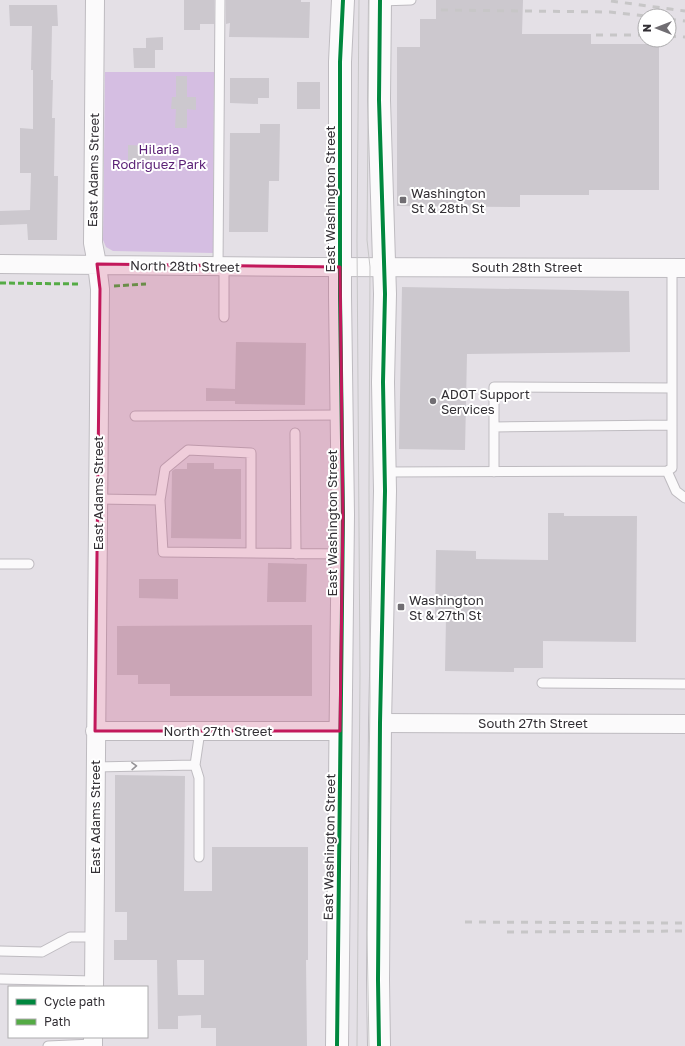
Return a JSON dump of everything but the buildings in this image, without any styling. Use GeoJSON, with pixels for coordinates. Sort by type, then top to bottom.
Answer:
{"type":"FeatureCollection","features":[{"type":"Feature","properties":{"kind":"main road","name":"East Washington Street"},"geometry":{"type":"LineString","coordinates":[[337,1046],[342,554],[340,62],[343,0]]}},
{"type":"Feature","properties":{"kind":"main road"},"geometry":{"type":"LineString","coordinates":[[379,1046],[378,980],[380,723],[385,472],[377,267],[380,1]]}},
{"type":"Feature","properties":{"kind":"street","name":"East Adams Street"},"geometry":{"type":"LineString","coordinates":[[94,984],[100,289],[93,243],[95,0]]}},
{"type":"Feature","properties":{"kind":"street","name":"North 28th Street"},"geometry":{"type":"LineString","coordinates":[[0,264],[377,267]]}},
{"type":"Feature","properties":{"kind":"street","name":"South 28th Street"},"geometry":{"type":"LineString","coordinates":[[377,267],[678,268]]}},
{"type":"Feature","properties":{"kind":"street","name":"South 27th Street"},"geometry":{"type":"LineString","coordinates":[[380,723],[685,724]]}},
{"type":"Feature","properties":{"kind":"street","name":"North 27th Street"},"geometry":{"type":"LineString","coordinates":[[95,731],[340,731]]}},
{"type":"Feature","properties":{"kind":"lane"},"geometry":{"type":"LineString","coordinates":[[220,0],[221,266],[224,317]]}},
{"type":"Feature","properties":{"kind":"lane"},"geometry":{"type":"LineString","coordinates":[[380,1],[411,0]]}},
{"type":"Feature","properties":{"kind":"lane"},"geometry":{"type":"LineString","coordinates":[[385,472],[667,471],[672,468],[672,388],[678,268]]}},
{"type":"Feature","properties":{"kind":"lane"},"geometry":{"type":"LineString","coordinates":[[494,472],[494,387],[672,388]]}},
{"type":"Feature","properties":{"kind":"lane"},"geometry":{"type":"LineString","coordinates":[[135,416],[341,415]]}},
{"type":"Feature","properties":{"kind":"lane"},"geometry":{"type":"LineString","coordinates":[[494,427],[672,425]]}},
{"type":"Feature","properties":{"kind":"lane"},"geometry":{"type":"LineString","coordinates":[[295,433],[296,554]]}},
{"type":"Feature","properties":{"kind":"lane"},"geometry":{"type":"LineString","coordinates":[[250,554],[250,453],[188,450],[165,469],[160,500],[163,552],[250,554],[342,554]]}},
{"type":"Feature","properties":{"kind":"lane"},"geometry":{"type":"LineString","coordinates":[[667,471],[676,491],[685,498]]}},
{"type":"Feature","properties":{"kind":"lane"},"geometry":{"type":"LineString","coordinates":[[98,499],[160,500]]}},
{"type":"Feature","properties":{"kind":"lane"},"geometry":{"type":"LineString","coordinates":[[0,564],[29,564]]}},
{"type":"Feature","properties":{"kind":"lane"},"geometry":{"type":"LineString","coordinates":[[542,683],[685,684]]}},
{"type":"Feature","properties":{"kind":"lane"},"geometry":{"type":"LineString","coordinates":[[198,857],[198,778],[195,765],[200,731]]}},
{"type":"Feature","properties":{"kind":"lane"},"geometry":{"type":"LineString","coordinates":[[95,767],[195,765]]}},
{"type":"Feature","properties":{"kind":"lane"},"geometry":{"type":"LineString","coordinates":[[0,951],[42,952],[70,937],[94,937]]}},
{"type":"Feature","properties":{"kind":"lane"},"geometry":{"type":"LineString","coordinates":[[0,979],[94,984]]}},
{"type":"Feature","properties":{"kind":"lane"},"geometry":{"type":"LineString","coordinates":[[48,1046],[93,1042]]}},
{"type":"Feature","properties":{"kind":"highlighted area"},"geometry":{"type":"Polygon","coordinates":[[[97,264],[340,267],[343,515],[340,731],[95,731],[100,289],[97,264]]]}},
{"type":"Feature","properties":{"kind":"green space","name":"Hilaria Rodriguez Park"},"geometry":{"type":"Polygon","coordinates":[[[105,72],[214,72],[213,253],[113,251],[106,247],[103,240],[105,72]]]}},
{"type":"Feature","properties":{"kind":"tram line"},"geometry":{"type":"LineString","coordinates":[[357,1046],[360,674],[357,240],[359,0]]}},
{"type":"Feature","properties":{"kind":"tram line"},"geometry":{"type":"LineString","coordinates":[[369,0],[367,240],[370,267],[370,699],[367,933],[369,1046]]}},
{"type":"Feature","properties":{"kind":"railway"},"geometry":{"type":"LineString","coordinates":[[611,1],[685,11]]}},
{"type":"Feature","properties":{"kind":"railway"},"geometry":{"type":"LineString","coordinates":[[441,10],[610,12],[637,15]]}},
{"type":"Feature","properties":{"kind":"railway"},"geometry":{"type":"LineString","coordinates":[[677,20],[685,21]]}},
{"type":"Feature","properties":{"kind":"railway"},"geometry":{"type":"LineString","coordinates":[[596,35],[637,35]]}},
{"type":"Feature","properties":{"kind":"railway"},"geometry":{"type":"LineString","coordinates":[[677,36],[685,37]]}},
{"type":"Feature","properties":{"kind":"railway"},"geometry":{"type":"LineString","coordinates":[[465,922],[685,923]]}},
{"type":"Feature","properties":{"kind":"railway"},"geometry":{"type":"LineString","coordinates":[[507,932],[685,931]]}},
{"type":"Feature","properties":{"kind":"marked path"},"geometry":{"type":"LineString","coordinates":[[0,283],[80,284]]}},
{"type":"Feature","properties":{"kind":"marked path"},"geometry":{"type":"LineString","coordinates":[[114,286],[146,284]]}},
{"type":"Feature","properties":{"kind":"cycle path"},"geometry":{"type":"LineString","coordinates":[[337,1046],[343,515],[340,296],[340,62],[343,0]]}},
{"type":"Feature","properties":{"kind":"cycle path"},"geometry":{"type":"LineString","coordinates":[[379,1046],[378,980],[380,723],[385,491],[383,382],[385,294],[379,100],[380,0]]}},
{"type":"Feature","properties":{"kind":"place","name":"Washington St & 28th St"},"geometry":{"type":"Point","coordinates":[403,200]}},
{"type":"Feature","properties":{"kind":"place","name":"ADOT Support Services"},"geometry":{"type":"Point","coordinates":[433,401]}},
{"type":"Feature","properties":{"kind":"place","name":"Washington St & 27th St"},"geometry":{"type":"Point","coordinates":[401,607]}}]}
